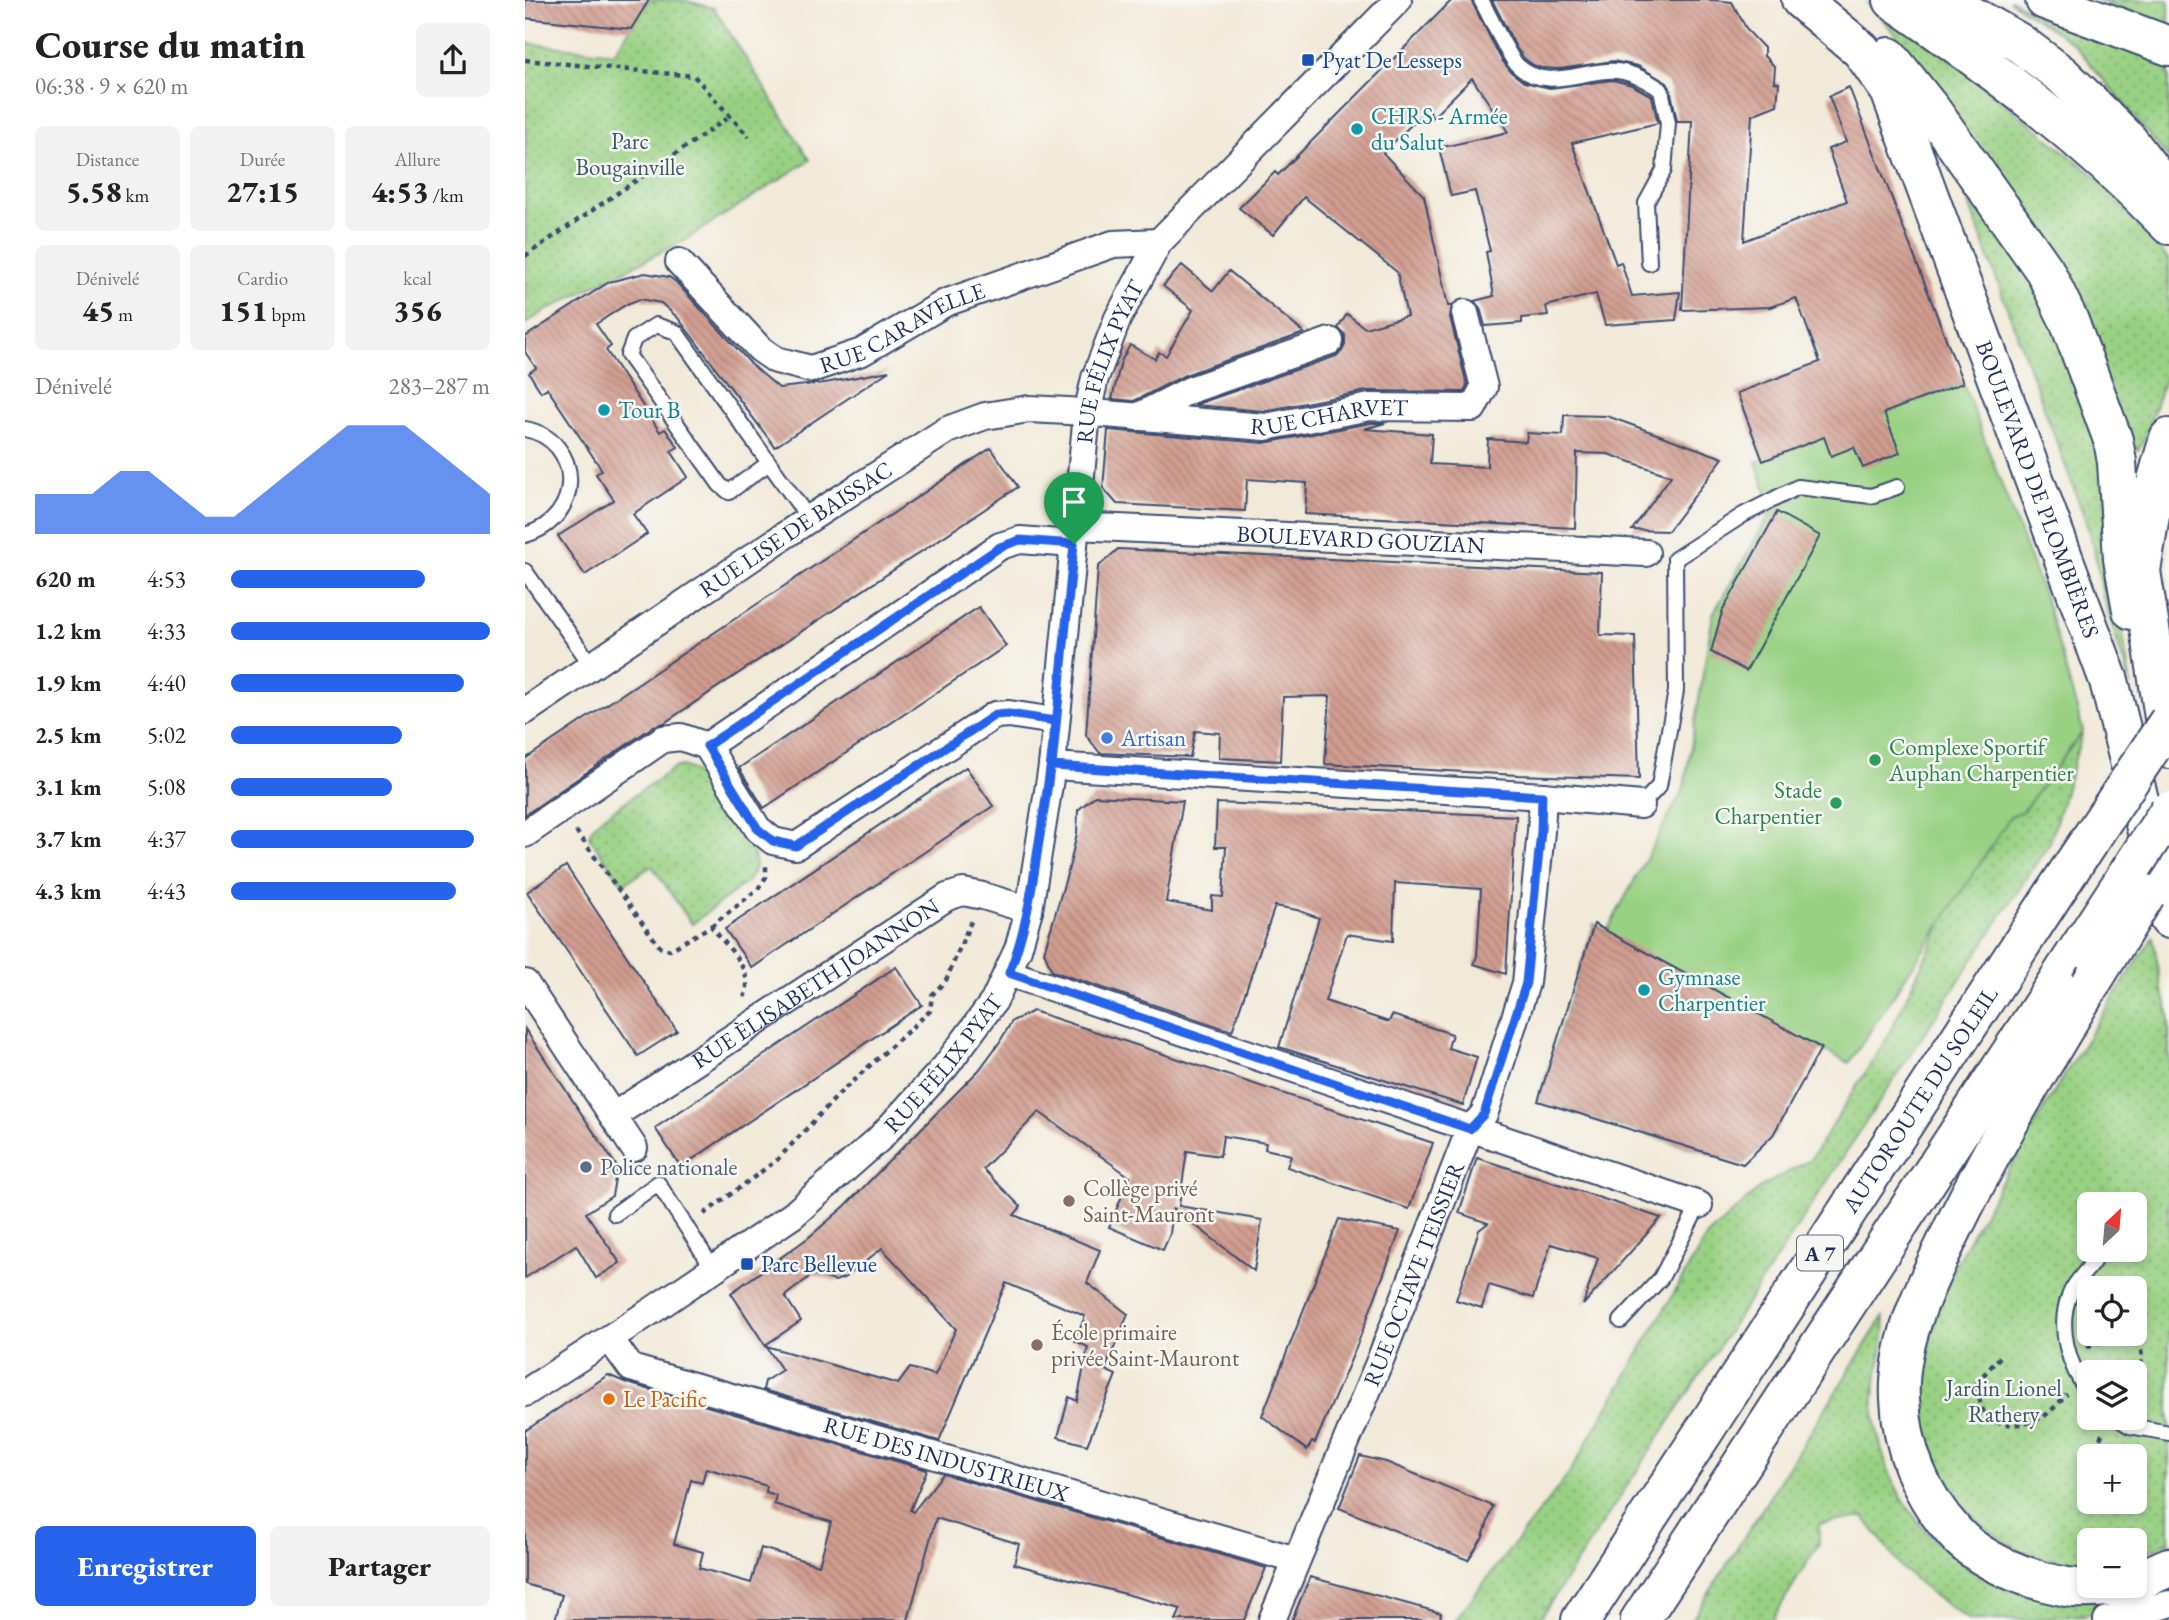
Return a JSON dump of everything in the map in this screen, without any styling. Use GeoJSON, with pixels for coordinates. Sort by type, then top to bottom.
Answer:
{"type":"FeatureCollection","features":[{"type":"Feature","properties":{"kind":"main road","name":"BOULEVARD DE PLOMBIÈRES"},"geometry":{"type":"LineString","coordinates":[[1801,0],[1861,50],[1889,91],[2109,681],[2169,919]]}},
{"type":"Feature","properties":{"kind":"main road"},"geometry":{"type":"LineString","coordinates":[[1821,0],[1864,28],[1932,111],[2045,271],[2069,321],[2113,440],[2117,462],[2123,559],[2136,637],[2169,749]]}},
{"type":"Feature","properties":{"kind":"main road"},"geometry":{"type":"LineString","coordinates":[[1893,0],[2018,42],[2062,75],[2127,139],[2169,194]]}},
{"type":"Feature","properties":{"kind":"main road"},"geometry":{"type":"LineString","coordinates":[[2045,0],[2169,46]]}},
{"type":"Feature","properties":{"kind":"main road"},"geometry":{"type":"LineString","coordinates":[[1941,16],[1986,64],[2119,174],[2169,225]]}},
{"type":"Feature","properties":{"kind":"main road"},"geometry":{"type":"LineString","coordinates":[[2169,438],[2154,490],[2141,571],[2169,749]]}},
{"type":"Feature","properties":{"kind":"main road"},"geometry":{"type":"LineString","coordinates":[[2155,668],[2169,709]]}},
{"type":"Feature","properties":{"kind":"main road","name":"AUTOROUTE DU SOLEIL"},"geometry":{"type":"LineString","coordinates":[[1581,1620],[2169,721]]}},
{"type":"Feature","properties":{"kind":"main road","name":"A 7"},"geometry":{"type":"LineString","coordinates":[[1640,1620],[2169,811]]}},
{"type":"Feature","properties":{"kind":"main road"},"geometry":{"type":"LineString","coordinates":[[2077,1588],[2048,1583],[1986,1558],[1961,1540],[1943,1520],[1926,1496],[1912,1464],[1899,1398],[1903,1361],[1911,1325],[1932,1272],[2001,1135],[2169,856]]}},
{"type":"Feature","properties":{"kind":"main road"},"geometry":{"type":"LineString","coordinates":[[2147,1576],[2169,1567]]}},
{"type":"Feature","properties":{"kind":"street","name":"RUE FÉLIX PYAT"},"geometry":{"type":"LineString","coordinates":[[525,1393],[714,1270],[793,1215],[879,1139],[945,1067],[989,1008],[1009,973],[1028,910],[1052,766],[1087,414],[1095,378],[1118,318],[1159,242],[1398,0]]}},
{"type":"Feature","properties":{"kind":"street","name":"RUE CARAVELLE"},"geometry":{"type":"LineString","coordinates":[[678,262],[760,349],[776,360],[811,369],[862,352],[945,303],[1113,244],[1159,242]]}},
{"type":"Feature","properties":{"kind":"street","name":"RUE CHARVET"},"geometry":{"type":"LineString","coordinates":[[1087,414],[1265,428],[1370,407],[1473,408],[1485,387],[1465,313]]}},
{"type":"Feature","properties":{"kind":"street"},"geometry":{"type":"LineString","coordinates":[[1135,417],[1190,390],[1330,341]]}},
{"type":"Feature","properties":{"kind":"street","name":"RUE LISE DE BAISSAC"},"geometry":{"type":"LineString","coordinates":[[525,711],[809,519],[947,430],[985,416],[1029,409],[1087,414]]}},
{"type":"Feature","properties":{"kind":"street","name":"BOULEVARD GOUZIAN"},"geometry":{"type":"LineString","coordinates":[[707,746],[1000,547],[1020,540],[1075,535],[1646,553]]}},
{"type":"Feature","properties":{"kind":"street"},"geometry":{"type":"LineString","coordinates":[[525,834],[663,739],[681,737],[707,746],[758,829],[773,841],[796,846],[995,715],[1009,714],[1055,721]]}},
{"type":"Feature","properties":{"kind":"street"},"geometry":{"type":"LineString","coordinates":[[1052,766],[1542,796],[1641,805]]}},
{"type":"Feature","properties":{"kind":"street","name":"RUE OCTAVE TEISSIER"},"geometry":{"type":"LineString","coordinates":[[1272,1620],[1381,1358],[1470,1129],[1484,1114],[1526,983],[1542,796]]}},
{"type":"Feature","properties":{"kind":"street","name":"RUE ÈLISABETH JOANNON"},"geometry":{"type":"LineString","coordinates":[[613,1116],[947,897],[963,892],[1028,910]]}},
{"type":"Feature","properties":{"kind":"street"},"geometry":{"type":"LineString","coordinates":[[1009,973],[1699,1205]]}},
{"type":"Feature","properties":{"kind":"street"},"geometry":{"type":"LineString","coordinates":[[525,983],[634,1148]]}},
{"type":"Feature","properties":{"kind":"street","name":"RUE DES INDUSTRIEUX"},"geometry":{"type":"LineString","coordinates":[[610,1339],[631,1368],[1296,1560]]}},
{"type":"Feature","properties":{"kind":"street"},"geometry":{"type":"LineString","coordinates":[[2107,1620],[2169,1604]]}},
{"type":"Feature","properties":{"kind":"lane"},"geometry":{"type":"LineString","coordinates":[[1481,0],[1517,65],[1538,78],[1560,79],[1609,70],[1646,78],[1661,90],[1668,123],[1664,170],[1646,204],[1649,263]]}},
{"type":"Feature","properties":{"kind":"lane"},"geometry":{"type":"LineString","coordinates":[[769,463],[729,492],[720,485],[628,355],[634,339],[656,326],[676,332],[809,519]]}},
{"type":"Feature","properties":{"kind":"lane"},"geometry":{"type":"LineString","coordinates":[[525,429],[535,431],[550,440],[562,454],[568,470],[569,488],[564,506],[554,520],[540,531],[525,535]]}},
{"type":"Feature","properties":{"kind":"lane"},"geometry":{"type":"LineString","coordinates":[[1641,805],[1659,786],[1677,691],[1675,559],[1743,515],[1798,487],[1871,496],[1898,487]]}},
{"type":"Feature","properties":{"kind":"lane"},"geometry":{"type":"LineString","coordinates":[[525,571],[591,666]]}},
{"type":"Feature","properties":{"kind":"lane"},"geometry":{"type":"LineString","coordinates":[[615,1214],[658,1183],[714,1270]]}},
{"type":"Feature","properties":{"kind":"lane"},"geometry":{"type":"LineString","coordinates":[[1621,1321],[1661,1278],[1699,1205]]}},
{"type":"Feature","properties":{"kind":"lane"},"geometry":{"type":"LineString","coordinates":[[2077,1373],[2064,1326],[2070,1294],[2092,1262]]}},
{"type":"Feature","properties":{"kind":"lane"},"geometry":{"type":"LineString","coordinates":[[2147,1429],[2169,1433]]}},
{"type":"Feature","properties":{"kind":"path"},"geometry":{"type":"LineString","coordinates":[[525,60],[694,76],[749,137]]}},
{"type":"Feature","properties":{"kind":"path"},"geometry":{"type":"LineString","coordinates":[[525,256],[731,116]]}},
{"type":"Feature","properties":{"kind":"path"},"geometry":{"type":"LineString","coordinates":[[565,835],[575,828],[660,947],[670,950],[711,926],[758,889],[766,877],[764,857]]}},
{"type":"Feature","properties":{"kind":"path"},"geometry":{"type":"LineString","coordinates":[[710,1210],[776,1160],[843,1090],[930,1011],[932,995],[946,981],[983,896]]}},
{"type":"Feature","properties":{"kind":"path"},"geometry":{"type":"LineString","coordinates":[[711,926],[746,972],[748,989],[739,1003]]}},
{"type":"Feature","properties":{"kind":"path"},"geometry":{"type":"LineString","coordinates":[[2070,1354],[2103,1341],[2123,1337],[2136,1342],[2143,1354],[2143,1360]]}},
{"type":"Feature","properties":{"kind":"path"},"geometry":{"type":"LineString","coordinates":[[2000,1357],[1978,1381],[1979,1396],[1985,1414],[2000,1423],[2027,1424],[2046,1415],[2077,1384]]}},
{"type":"Feature","properties":{"kind":"green space","name":"Parc Bougainville"},"geometry":{"type":"Polygon","coordinates":[[[649,0],[683,0],[714,8],[810,160],[687,239],[545,311],[525,324],[525,43],[614,53],[649,0]]]}},
{"type":"Feature","properties":{"kind":"green space"},"geometry":{"type":"Polygon","coordinates":[[[2009,0],[2111,42],[2169,61],[2169,159],[2074,44],[2009,0]]]}},
{"type":"Feature","properties":{"kind":"green space"},"geometry":{"type":"Polygon","coordinates":[[[2096,0],[2169,0],[2169,27],[2096,0]]]}},
{"type":"Feature","properties":{"kind":"green space"},"geometry":{"type":"Polygon","coordinates":[[[1866,2],[1952,61],[2099,179],[2169,260],[2169,367],[2138,450],[2127,441],[2054,263],[1894,32],[1866,2]]]}},
{"type":"Feature","properties":{"kind":"green space"},"geometry":{"type":"Polygon","coordinates":[[[1952,158],[2043,291],[2101,446],[2113,571],[2131,686],[2103,597],[2085,519],[1952,158]]]}},
{"type":"Feature","properties":{"kind":"green space","name":"Complexe Sportif Auphan Charpentier"},"geometry":{"type":"Polygon","coordinates":[[[1963,383],[2048,607],[2083,731],[2023,811],[2011,816],[1849,1063],[1820,1048],[1773,1135],[1743,1164],[1538,1101],[1594,924],[1607,931],[1684,788],[1713,614],[1773,509],[1756,462],[1963,383]]]}},
{"type":"Feature","properties":{"kind":"green space"},"geometry":{"type":"Polygon","coordinates":[[[2083,731],[2050,842],[1539,1620],[1455,1620],[1570,1472],[1707,1236],[1761,1187],[1811,1159],[1887,1038],[1944,918],[2011,815],[2023,811],[2083,731]]]}},
{"type":"Feature","properties":{"kind":"green space"},"geometry":{"type":"Polygon","coordinates":[[[682,766],[698,775],[754,854],[755,861],[749,880],[692,924],[652,866],[623,884],[589,837],[599,820],[674,768],[682,766]]]}},
{"type":"Feature","properties":{"kind":"green space","name":"Jardin Lionel Rathery"},"geometry":{"type":"Polygon","coordinates":[[[2153,937],[2162,990],[2169,1013],[2169,1541],[2147,1552],[2147,1528],[2077,1528],[2077,1563],[2023,1551],[1982,1525],[1943,1482],[1926,1448],[1919,1417],[1926,1359],[1934,1324],[1954,1267],[2072,1062],[2153,937]]]}},
{"type":"Feature","properties":{"kind":"green space"},"geometry":{"type":"Polygon","coordinates":[[[1883,1317],[1884,1338],[1874,1400],[1878,1437],[1894,1482],[1905,1503],[1933,1539],[1972,1570],[1997,1585],[2018,1593],[2041,1595],[2077,1592],[2077,1598],[2147,1598],[2147,1586],[2169,1585],[2169,1593],[2085,1615],[2026,1620],[1969,1620],[1902,1568],[1864,1517],[1819,1524],[1819,1543],[1772,1620],[1692,1620],[1883,1317]]]}},
{"type":"Feature","properties":{"kind":"building"},"geometry":{"type":"Polygon","coordinates":[[[525,0],[649,0],[631,29],[525,18],[525,0]]]}},
{"type":"Feature","properties":{"kind":"building"},"geometry":{"type":"Polygon","coordinates":[[[1452,0],[1471,0],[1501,59],[1511,72],[1524,82],[1550,88],[1613,80],[1632,85],[1652,96],[1658,123],[1572,143],[1616,264],[1621,262],[1632,296],[1680,292],[1676,320],[1605,325],[1596,294],[1546,306],[1548,315],[1522,318],[1522,323],[1485,326],[1480,308],[1474,301],[1494,296],[1486,252],[1490,251],[1475,191],[1451,196],[1439,148],[1508,132],[1472,78],[1432,118],[1429,107],[1383,153],[1424,196],[1448,306],[1452,306],[1450,317],[1467,385],[1464,392],[1367,391],[1264,411],[1194,405],[1336,356],[1345,345],[1345,335],[1338,328],[1347,314],[1365,328],[1407,316],[1397,272],[1304,197],[1273,235],[1239,208],[1275,172],[1278,175],[1452,0]]]}},
{"type":"Feature","properties":{"kind":"building"},"geometry":{"type":"Polygon","coordinates":[[[1492,0],[1732,2],[1747,30],[1764,48],[1764,56],[1775,67],[1774,82],[1779,83],[1777,105],[1752,115],[1744,241],[1847,201],[1828,149],[1846,142],[1829,96],[1849,87],[1963,383],[1884,413],[1900,453],[1863,468],[1854,447],[1831,456],[1824,437],[1763,461],[1737,393],[1820,362],[1796,298],[1770,307],[1682,310],[1692,121],[1677,121],[1667,83],[1638,66],[1613,61],[1560,69],[1533,65],[1517,49],[1492,0]]]}},
{"type":"Feature","properties":{"kind":"building"},"geometry":{"type":"Polygon","coordinates":[[[1182,265],[1213,291],[1229,271],[1304,333],[1185,375],[1134,401],[1112,399],[1121,361],[1130,345],[1155,359],[1159,352],[1166,356],[1193,310],[1163,286],[1182,265]]]}},
{"type":"Feature","properties":{"kind":"building"},"geometry":{"type":"Polygon","coordinates":[[[645,273],[669,277],[676,282],[752,365],[779,388],[889,371],[775,447],[678,318],[661,303],[640,299],[596,324],[611,346],[606,350],[660,432],[665,429],[678,447],[671,451],[688,477],[633,514],[647,534],[585,575],[558,536],[614,500],[596,474],[602,470],[547,388],[541,392],[529,373],[536,368],[525,352],[525,337],[609,282],[645,273]]]}},
{"type":"Feature","properties":{"kind":"building"},"geometry":{"type":"Polygon","coordinates":[[[1564,415],[1607,416],[1723,458],[1668,531],[1632,530],[1671,476],[1608,454],[1577,453],[1575,528],[1305,514],[1307,483],[1247,479],[1245,511],[1117,504],[1103,488],[1108,430],[1264,443],[1371,423],[1385,423],[1364,429],[1432,434],[1430,464],[1487,467],[1488,439],[1526,442],[1527,433],[1563,435],[1564,415]]]}},
{"type":"Feature","properties":{"kind":"building"},"geometry":{"type":"Polygon","coordinates":[[[991,448],[1018,487],[664,723],[654,726],[525,815],[525,759],[991,448]]]}},
{"type":"Feature","properties":{"kind":"building"},"geometry":{"type":"Polygon","coordinates":[[[1777,512],[1820,536],[1746,671],[1711,652],[1722,612],[1777,512]]]}},
{"type":"Feature","properties":{"kind":"building"},"geometry":{"type":"Polygon","coordinates":[[[1118,549],[1602,572],[1600,635],[1635,636],[1639,779],[1325,764],[1330,696],[1283,697],[1280,761],[1219,758],[1220,733],[1195,731],[1190,757],[1100,753],[1086,735],[1098,567],[1118,549]]]}},
{"type":"Feature","properties":{"kind":"building"},"geometry":{"type":"Polygon","coordinates":[[[979,607],[1006,646],[764,808],[739,768],[979,607]]]}},
{"type":"Feature","properties":{"kind":"building"},"geometry":{"type":"Polygon","coordinates":[[[966,767],[993,806],[752,968],[725,929],[966,767]]]}},
{"type":"Feature","properties":{"kind":"building"},"geometry":{"type":"Polygon","coordinates":[[[1095,796],[1183,801],[1166,902],[1212,910],[1212,896],[1223,897],[1226,847],[1215,847],[1217,803],[1516,816],[1506,974],[1474,964],[1477,956],[1481,889],[1395,883],[1393,941],[1347,934],[1325,1001],[1389,1022],[1392,1015],[1452,1034],[1448,1048],[1477,1057],[1463,1105],[1279,1047],[1319,918],[1297,910],[1275,906],[1232,1031],[1052,971],[1044,952],[1070,864],[1077,833],[1078,810],[1095,796]]]}},
{"type":"Feature","properties":{"kind":"building"},"geometry":{"type":"Polygon","coordinates":[[[566,866],[677,1031],[638,1056],[527,892],[566,866]]]}},
{"type":"Feature","properties":{"kind":"building","name":"Gymnase Charpentier"},"geometry":{"type":"Polygon","coordinates":[[[1594,924],[1821,1048],[1773,1135],[1743,1164],[1538,1101],[1594,924]]]}},
{"type":"Feature","properties":{"kind":"building"},"geometry":{"type":"Polygon","coordinates":[[[896,967],[922,1005],[681,1167],[655,1128],[896,967]]]}},
{"type":"Feature","properties":{"kind":"building"},"geometry":{"type":"Polygon","coordinates":[[[1033,1011],[1433,1143],[1409,1209],[1287,1167],[1291,1155],[1265,1149],[1266,1143],[1223,1136],[1220,1156],[1187,1151],[1179,1206],[1262,1220],[1254,1271],[1173,1208],[1170,1234],[1163,1250],[1109,1227],[1130,1177],[1039,1112],[983,1169],[1021,1207],[1014,1215],[1100,1250],[1087,1283],[1128,1314],[1105,1370],[1116,1375],[1087,1445],[1058,1437],[1069,1397],[1077,1401],[1088,1347],[1075,1341],[1085,1316],[1006,1283],[939,1441],[763,1390],[765,1381],[782,1370],[766,1346],[898,1384],[910,1368],[935,1375],[956,1329],[882,1248],[846,1277],[835,1281],[813,1274],[785,1296],[801,1321],[765,1345],[731,1293],[808,1238],[844,1207],[979,1070],[1012,1021],[1033,1011]]]}},
{"type":"Feature","properties":{"kind":"building"},"geometry":{"type":"Polygon","coordinates":[[[525,1029],[617,1167],[612,1196],[586,1213],[620,1263],[596,1278],[576,1245],[525,1278],[525,1029]]]}},
{"type":"Feature","properties":{"kind":"building"},"geometry":{"type":"Polygon","coordinates":[[[1477,1158],[1661,1218],[1583,1305],[1598,1258],[1551,1244],[1533,1298],[1489,1285],[1482,1308],[1456,1300],[1479,1230],[1488,1223],[1459,1213],[1477,1158]]]}},
{"type":"Feature","properties":{"kind":"building"},"geometry":{"type":"Polygon","coordinates":[[[1339,1219],[1400,1231],[1356,1348],[1315,1443],[1312,1442],[1307,1450],[1262,1416],[1339,1219]]]}},
{"type":"Feature","properties":{"kind":"building"},"geometry":{"type":"Polygon","coordinates":[[[608,1375],[627,1383],[927,1470],[910,1510],[913,1512],[943,1474],[1266,1568],[1244,1620],[1176,1620],[1181,1609],[1014,1564],[1019,1544],[936,1518],[908,1620],[555,1620],[562,1595],[525,1584],[525,1431],[608,1375]],[[706,1468],[702,1483],[691,1480],[674,1544],[703,1552],[699,1568],[751,1583],[761,1548],[819,1565],[831,1522],[774,1504],[776,1495],[766,1492],[767,1486],[706,1468]]]}},
{"type":"Feature","properties":{"kind":"building"},"geometry":{"type":"Polygon","coordinates":[[[1360,1456],[1386,1462],[1493,1506],[1483,1537],[1468,1560],[1339,1508],[1360,1456]]]}},
{"type":"Feature","properties":{"kind":"building"},"geometry":{"type":"Polygon","coordinates":[[[1310,1577],[1441,1613],[1440,1620],[1292,1620],[1310,1577]]]}},
{"type":"Feature","properties":{"kind":"place","name":"Pyat De Lesseps"},"geometry":{"type":"Point","coordinates":[1308,60]}},
{"type":"Feature","properties":{"kind":"place","name":"CHRS - Armée du Salut"},"geometry":{"type":"Point","coordinates":[1357,129]}},
{"type":"Feature","properties":{"kind":"place","name":"Tour B"},"geometry":{"type":"Point","coordinates":[604,410]}},
{"type":"Feature","properties":{"kind":"place","name":"Artisan"},"geometry":{"type":"Point","coordinates":[1107,738]}},
{"type":"Feature","properties":{"kind":"place","name":"Complexe Sportif Auphan Charpentier"},"geometry":{"type":"Point","coordinates":[1875,760]}},
{"type":"Feature","properties":{"kind":"place","name":"Stade Charpentier"},"geometry":{"type":"Point","coordinates":[1836,803]}},
{"type":"Feature","properties":{"kind":"place","name":"Gymnase Charpentier"},"geometry":{"type":"Point","coordinates":[1644,990]}},
{"type":"Feature","properties":{"kind":"place","name":"Police nationale"},"geometry":{"type":"Point","coordinates":[586,1167]}},
{"type":"Feature","properties":{"kind":"place","name":"Collège privé Saint-Mauront"},"geometry":{"type":"Point","coordinates":[1069,1201]}},
{"type":"Feature","properties":{"kind":"place","name":"Parc Bellevue"},"geometry":{"type":"Point","coordinates":[747,1264]}},
{"type":"Feature","properties":{"kind":"place","name":"École primaire privée Saint-Mauront"},"geometry":{"type":"Point","coordinates":[1037,1345]}},
{"type":"Feature","properties":{"kind":"place","name":"Le Pacific"},"geometry":{"type":"Point","coordinates":[609,1399]}},
{"type":"Feature","properties":{"kind":"route"},"geometry":{"type":"LineString","coordinates":[[1074,544],[1020,540],[1000,547],[707,746],[758,829],[773,841],[796,846],[995,715],[1009,714],[1055,721],[1052,766],[1028,910],[1009,973],[1470,1129],[1484,1114],[1526,983],[1542,796],[1052,766],[1074,544]]}}]}
